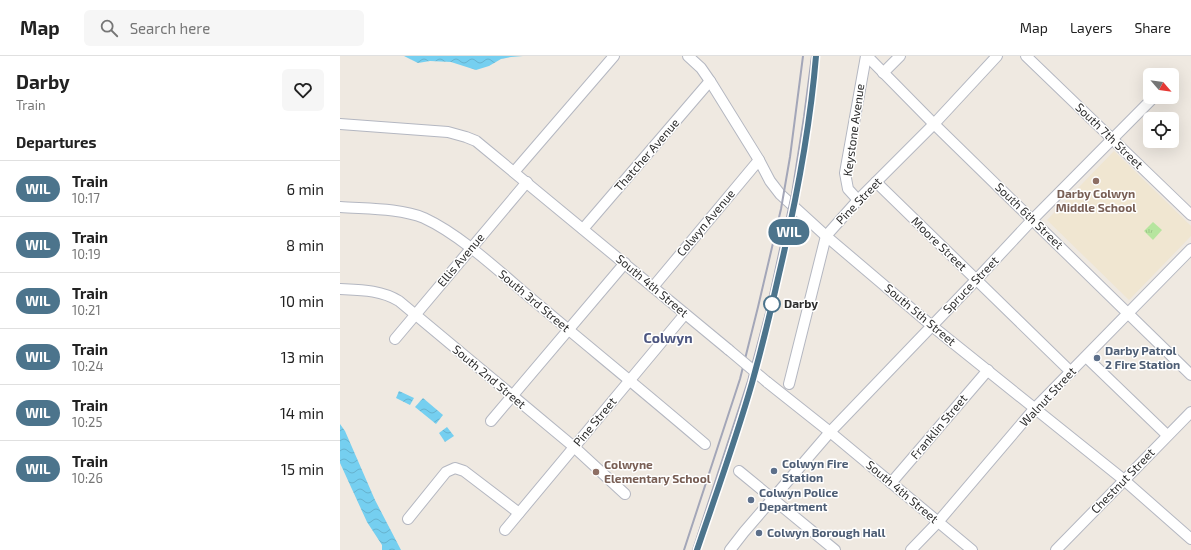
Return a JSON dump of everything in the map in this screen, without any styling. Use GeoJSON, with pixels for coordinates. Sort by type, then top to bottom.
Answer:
{"type":"FeatureCollection","features":[{"type":"Feature","properties":{"kind":"street"},"geometry":{"type":"LineString","coordinates":[[514,172],[614,56]]}},
{"type":"Feature","properties":{"kind":"street","name":"South 5th Street"},"geometry":{"type":"LineString","coordinates":[[688,56],[701,68],[710,81],[759,160],[770,181],[780,194],[826,236],[932,326],[1189,534]]}},
{"type":"Feature","properties":{"kind":"street","name":"South 6th Street"},"geometry":{"type":"LineString","coordinates":[[866,56],[1191,375]]}},
{"type":"Feature","properties":{"kind":"street","name":"Keystone Avenue"},"geometry":{"type":"LineString","coordinates":[[858,200],[848,189],[845,176],[866,56]]}},
{"type":"Feature","properties":{"kind":"street"},"geometry":{"type":"LineString","coordinates":[[884,73],[900,56]]}},
{"type":"Feature","properties":{"kind":"street","name":"Pine Street"},"geometry":{"type":"LineString","coordinates":[[789,384],[826,236],[858,200],[934,124],[997,56]]}},
{"type":"Feature","properties":{"kind":"street","name":"South 7th Street"},"geometry":{"type":"LineString","coordinates":[[1026,56],[1191,215]]}},
{"type":"Feature","properties":{"kind":"street","name":"Thatcher Avenue"},"geometry":{"type":"LineString","coordinates":[[583,229],[710,81]]}},
{"type":"Feature","properties":{"kind":"street","name":"Spruce Street"},"geometry":{"type":"LineString","coordinates":[[730,550],[830,432],[1033,219],[1147,104]]}},
{"type":"Feature","properties":{"kind":"street","name":"South 4th Street"},"geometry":{"type":"LineString","coordinates":[[340,124],[457,134],[476,141],[972,550]]}},
{"type":"Feature","properties":{"kind":"street","name":"Colwyn Avenue"},"geometry":{"type":"LineString","coordinates":[[653,287],[759,160]]}},
{"type":"Feature","properties":{"kind":"street","name":"Ellis Avenue"},"geometry":{"type":"LineString","coordinates":[[395,339],[527,182]]}},
{"type":"Feature","properties":{"kind":"street","name":"Moore Street"},"geometry":{"type":"LineString","coordinates":[[876,182],[1071,372]]}},
{"type":"Feature","properties":{"kind":"street","name":"South 3rd Street"},"geometry":{"type":"LineString","coordinates":[[340,207],[401,212],[423,218],[439,226],[471,248],[705,444]]}},
{"type":"Feature","properties":{"kind":"street","name":"Walnut Street"},"geometry":{"type":"LineString","coordinates":[[911,550],[938,522],[1035,408],[1191,248]]}},
{"type":"Feature","properties":{"kind":"street"},"geometry":{"type":"LineString","coordinates":[[491,421],[625,263]]}},
{"type":"Feature","properties":{"kind":"street","name":"South 2nd Street"},"geometry":{"type":"LineString","coordinates":[[340,288],[383,293],[399,301],[574,447],[625,494]]}},
{"type":"Feature","properties":{"kind":"street","name":"Pine Street"},"geometry":{"type":"LineString","coordinates":[[505,530],[685,314]]}},
{"type":"Feature","properties":{"kind":"street"},"geometry":{"type":"LineString","coordinates":[[1086,357],[1168,435]]}},
{"type":"Feature","properties":{"kind":"street","name":"Franklin Street"},"geometry":{"type":"LineString","coordinates":[[891,484],[988,370]]}},
{"type":"Feature","properties":{"kind":"street","name":"Chestnut Street"},"geometry":{"type":"LineString","coordinates":[[1056,550],[1191,412]]}},
{"type":"Feature","properties":{"kind":"street"},"geometry":{"type":"LineString","coordinates":[[408,519],[446,472],[455,468],[464,471],[519,512]]}},
{"type":"Feature","properties":{"kind":"street"},"geometry":{"type":"LineString","coordinates":[[739,471],[835,550]]}},
{"type":"Feature","properties":{"kind":"shaded area"},"geometry":{"type":"Polygon","coordinates":[[[1114,151],[1191,226],[1191,236],[1129,300],[1047,220],[1114,151]]]}},
{"type":"Feature","properties":{"kind":"green space"},"geometry":{"type":"Polygon","coordinates":[[[1153,222],[1162,230],[1153,240],[1144,231],[1153,222]]]}},
{"type":"Feature","properties":{"kind":"water"},"geometry":{"type":"Polygon","coordinates":[[[404,56],[523,56],[501,59],[489,66],[476,70],[451,62],[430,61],[418,63],[404,56]]]}},
{"type":"Feature","properties":{"kind":"water"},"geometry":{"type":"Polygon","coordinates":[[[399,391],[414,398],[410,405],[396,398],[399,391]]]}},
{"type":"Feature","properties":{"kind":"water"},"geometry":{"type":"Polygon","coordinates":[[[423,398],[443,415],[436,424],[415,407],[423,398]]]}},
{"type":"Feature","properties":{"kind":"water"},"geometry":{"type":"Polygon","coordinates":[[[340,424],[345,431],[375,500],[401,550],[382,550],[382,545],[367,522],[340,463],[340,424]]]}},
{"type":"Feature","properties":{"kind":"water"},"geometry":{"type":"Polygon","coordinates":[[[447,427],[454,436],[445,442],[439,433],[447,427]]]}},
{"type":"Feature","properties":{"kind":"railway"},"geometry":{"type":"LineString","coordinates":[[684,550],[740,379],[758,307],[781,209],[790,157],[803,56]]}},
{"type":"Feature","properties":{"kind":"railway"},"geometry":{"type":"LineString","coordinates":[[693,550],[748,381],[767,309],[792,194],[812,56]]}},
{"type":"Feature","properties":{"kind":"train","name":"WIL"},"geometry":{"type":"LineString","coordinates":[[697,550],[752,382],[771,310],[792,219],[809,117],[816,56]]}},
{"type":"Feature","properties":{"kind":"place","name":"Darby Colwyn Middle School"},"geometry":{"type":"Point","coordinates":[1096,181]}},
{"type":"Feature","properties":{"kind":"place","name":"Darby"},"geometry":{"type":"Point","coordinates":[772,304]}},
{"type":"Feature","properties":{"kind":"place","name":"Darby Patrol 2 Fire Station"},"geometry":{"type":"Point","coordinates":[1097,358]}},
{"type":"Feature","properties":{"kind":"place","name":"Colwyn Fire Station"},"geometry":{"type":"Point","coordinates":[774,471]}},
{"type":"Feature","properties":{"kind":"place","name":"Colwyne Elementary School"},"geometry":{"type":"Point","coordinates":[596,472]}},
{"type":"Feature","properties":{"kind":"place","name":"Colwyn Police Department"},"geometry":{"type":"Point","coordinates":[751,500]}},
{"type":"Feature","properties":{"kind":"place","name":"Colwyn Borough Hall"},"geometry":{"type":"Point","coordinates":[759,533]}},
{"type":"Feature","properties":{"kind":"district","name":"Colwyn"},"geometry":{"type":"Point","coordinates":[668,338]}}]}
